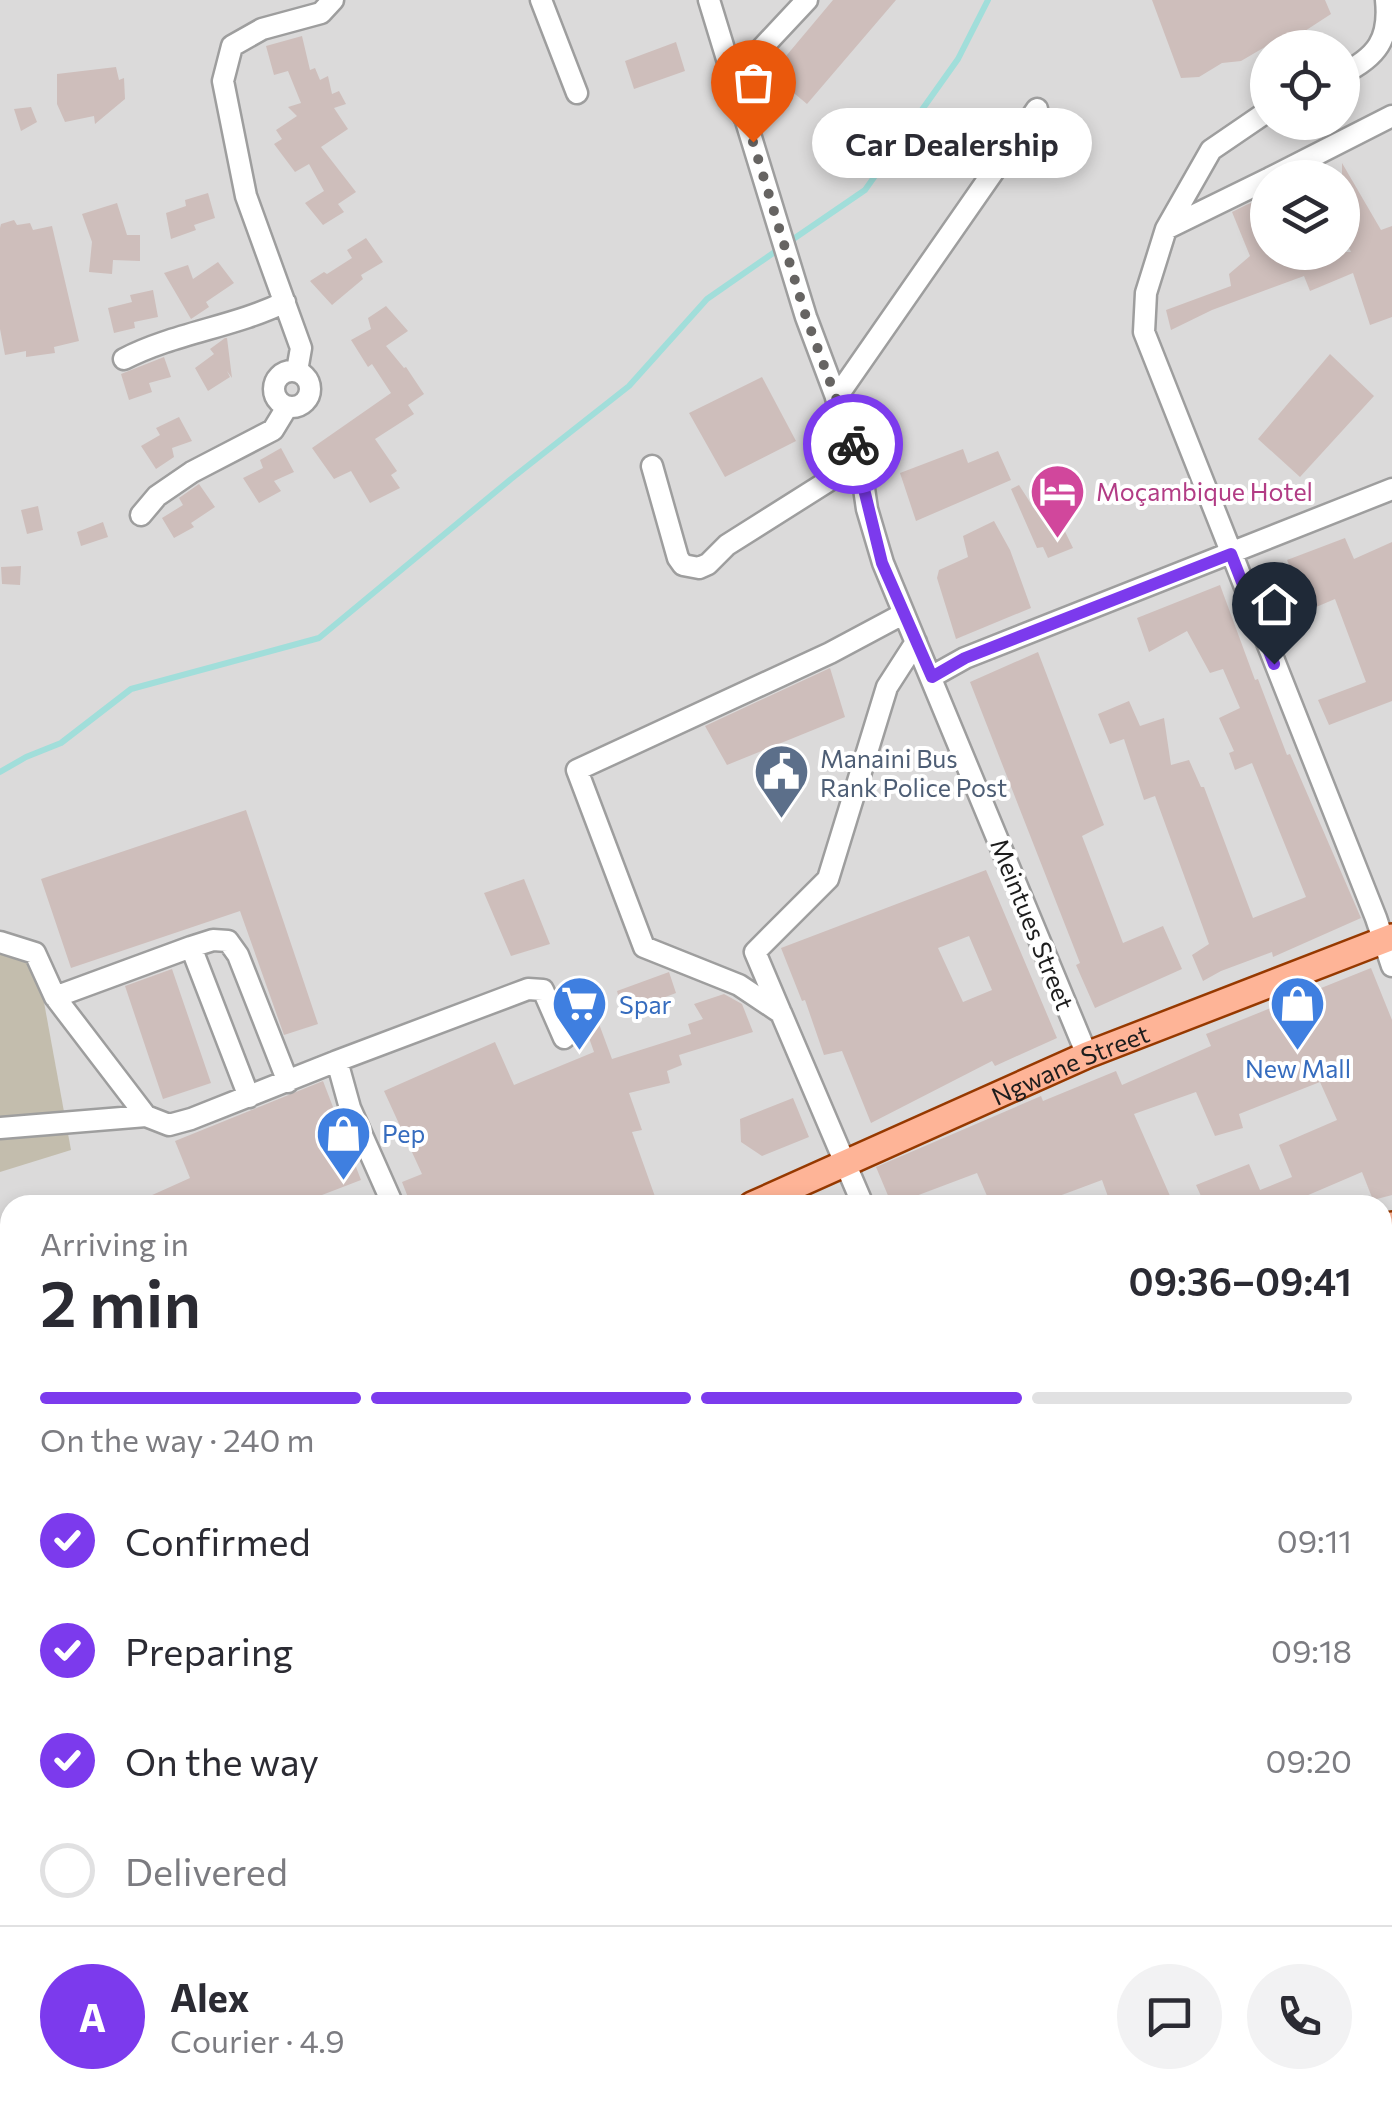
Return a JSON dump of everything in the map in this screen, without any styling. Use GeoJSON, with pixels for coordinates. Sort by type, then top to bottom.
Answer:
{"type":"FeatureCollection","features":[{"type":"Feature","properties":{"kind":"main road","name":"Ngwane Street"},"geometry":{"type":"LineString","coordinates":[[775,1195],[1087,1055],[1388,938]]}},
{"type":"Feature","properties":{"kind":"street"},"geometry":{"type":"LineString","coordinates":[[141,516],[157,496],[192,472],[273,430],[287,406],[279,402],[274,384],[287,371],[297,371],[301,348],[246,196],[223,81],[232,46],[262,29],[321,13],[333,0]]}},
{"type":"Feature","properties":{"kind":"street"},"geometry":{"type":"LineString","coordinates":[[541,0],[577,93]]}},
{"type":"Feature","properties":{"kind":"street","name":"Meintues Street"},"geometry":{"type":"LineString","coordinates":[[710,0],[806,317],[860,461],[867,509],[882,563],[1087,1055]]}},
{"type":"Feature","properties":{"kind":"street"},"geometry":{"type":"LineString","coordinates":[[744,117],[762,48],[807,0]]}},
{"type":"Feature","properties":{"kind":"street"},"geometry":{"type":"LineString","coordinates":[[1360,62],[1378,50],[1387,25],[1386,0]]}},
{"type":"Feature","properties":{"kind":"street"},"geometry":{"type":"LineString","coordinates":[[836,398],[1037,108]]}},
{"type":"Feature","properties":{"kind":"street"},"geometry":{"type":"LineString","coordinates":[[1305,160],[1392,116]]}},
{"type":"Feature","properties":{"kind":"street"},"geometry":{"type":"LineString","coordinates":[[1250,123],[1211,150],[1166,229],[1146,293],[1144,332],[1388,938],[1392,966]]}},
{"type":"Feature","properties":{"kind":"street"},"geometry":{"type":"LineString","coordinates":[[1166,229],[1250,187]]}},
{"type":"Feature","properties":{"kind":"street"},"geometry":{"type":"LineString","coordinates":[[124,358],[146,347],[222,326],[284,302]]}},
{"type":"Feature","properties":{"kind":"street"},"geometry":{"type":"LineString","coordinates":[[652,466],[678,558],[683,565],[699,568],[860,461]]}},
{"type":"Feature","properties":{"kind":"street"},"geometry":{"type":"LineString","coordinates":[[932,677],[965,658],[1392,489]]}},
{"type":"Feature","properties":{"kind":"street"},"geometry":{"type":"LineString","coordinates":[[781,1013],[739,985],[644,947],[577,770],[830,654],[903,614]]}},
{"type":"Feature","properties":{"kind":"street"},"geometry":{"type":"LineString","coordinates":[[859,1195],[755,952],[828,879],[887,688],[916,642]]}},
{"type":"Feature","properties":{"kind":"street"},"geometry":{"type":"LineString","coordinates":[[55,997],[191,947],[213,940],[228,941],[238,955],[288,1082]]}},
{"type":"Feature","properties":{"kind":"street"},"geometry":{"type":"LineString","coordinates":[[0,942],[35,953],[55,997],[146,1116]]}},
{"type":"Feature","properties":{"kind":"street"},"geometry":{"type":"LineString","coordinates":[[191,947],[249,1097]]}},
{"type":"Feature","properties":{"kind":"street"},"geometry":{"type":"LineString","coordinates":[[0,1128],[146,1116],[168,1125],[528,989],[542,990],[546,995],[564,1038]]}},
{"type":"Feature","properties":{"kind":"street"},"geometry":{"type":"LineString","coordinates":[[337,1061],[350,1108],[389,1195]]}},
{"type":"Feature","properties":{"kind":"shaded area"},"geometry":{"type":"Polygon","coordinates":[[[0,0],[1392,0],[1392,1195],[0,1195],[0,0]]]}},
{"type":"Feature","properties":{"kind":"shaded area"},"geometry":{"type":"Polygon","coordinates":[[[0,949],[35,953],[71,1150],[0,1172],[0,949]]]}},
{"type":"Feature","properties":{"kind":"building"},"geometry":{"type":"Polygon","coordinates":[[[833,0],[896,0],[807,104],[771,74],[833,0]]]}},
{"type":"Feature","properties":{"kind":"building"},"geometry":{"type":"Polygon","coordinates":[[[1152,0],[1325,0],[1331,14],[1306,30],[1250,30],[1250,56],[1222,63],[1199,77],[1181,78],[1152,0]]]}},
{"type":"Feature","properties":{"kind":"building"},"geometry":{"type":"Polygon","coordinates":[[[302,36],[310,70],[315,68],[320,80],[328,76],[332,94],[339,91],[346,104],[334,108],[348,129],[321,147],[356,192],[338,204],[344,212],[323,225],[305,203],[324,191],[309,164],[295,172],[274,144],[282,139],[276,130],[297,116],[288,107],[301,103],[288,71],[274,75],[266,46],[302,36]]]}},
{"type":"Feature","properties":{"kind":"building"},"geometry":{"type":"Polygon","coordinates":[[[676,42],[685,71],[634,89],[625,61],[676,42]]]}},
{"type":"Feature","properties":{"kind":"building"},"geometry":{"type":"Polygon","coordinates":[[[116,67],[119,80],[124,78],[125,99],[95,124],[94,116],[65,122],[57,104],[57,74],[116,67]]]}},
{"type":"Feature","properties":{"kind":"building"},"geometry":{"type":"Polygon","coordinates":[[[31,107],[37,122],[21,131],[14,109],[31,107]]]}},
{"type":"Feature","properties":{"kind":"building"},"geometry":{"type":"Polygon","coordinates":[[[208,193],[215,218],[171,239],[166,213],[186,206],[185,200],[208,193]]]}},
{"type":"Feature","properties":{"kind":"building"},"geometry":{"type":"Polygon","coordinates":[[[1360,194],[1381,230],[1392,226],[1392,317],[1370,325],[1353,273],[1310,291],[1304,276],[1212,310],[1171,330],[1166,310],[1231,286],[1229,274],[1250,256],[1250,270],[1360,270],[1360,194]]]}},
{"type":"Feature","properties":{"kind":"building"},"geometry":{"type":"Polygon","coordinates":[[[117,203],[127,235],[140,235],[140,261],[113,260],[112,274],[89,272],[92,242],[82,214],[117,203]]]}},
{"type":"Feature","properties":{"kind":"building"},"geometry":{"type":"Polygon","coordinates":[[[1250,203],[1250,256],[1232,212],[1250,203]]]}},
{"type":"Feature","properties":{"kind":"building"},"geometry":{"type":"Polygon","coordinates":[[[14,220],[17,225],[30,223],[33,230],[52,226],[79,341],[54,347],[55,353],[26,357],[26,351],[5,355],[0,329],[0,228],[14,220]]]}},
{"type":"Feature","properties":{"kind":"building"},"geometry":{"type":"Polygon","coordinates":[[[366,238],[383,262],[361,275],[363,279],[332,305],[310,281],[352,258],[347,250],[366,238]]]}},
{"type":"Feature","properties":{"kind":"building"},"geometry":{"type":"Polygon","coordinates":[[[218,262],[234,283],[206,302],[209,307],[191,319],[164,273],[188,265],[193,279],[218,262]]]}},
{"type":"Feature","properties":{"kind":"building"},"geometry":{"type":"Polygon","coordinates":[[[153,290],[158,317],[134,322],[135,328],[114,333],[108,308],[132,302],[130,295],[153,290]]]}},
{"type":"Feature","properties":{"kind":"building"},"geometry":{"type":"Polygon","coordinates":[[[386,306],[408,331],[386,346],[424,394],[408,405],[414,414],[375,439],[397,471],[391,475],[400,488],[370,503],[351,471],[334,479],[312,448],[391,393],[351,340],[371,329],[368,318],[386,306]]]}},
{"type":"Feature","properties":{"kind":"building"},"geometry":{"type":"Polygon","coordinates":[[[225,338],[232,378],[227,371],[230,377],[208,391],[195,368],[214,354],[210,349],[225,338]]]}},
{"type":"Feature","properties":{"kind":"building"},"geometry":{"type":"Polygon","coordinates":[[[1330,354],[1374,396],[1300,477],[1258,439],[1330,354]]]}},
{"type":"Feature","properties":{"kind":"building"},"geometry":{"type":"Polygon","coordinates":[[[164,357],[171,377],[149,383],[152,392],[129,400],[121,374],[164,357]]]}},
{"type":"Feature","properties":{"kind":"building"},"geometry":{"type":"Polygon","coordinates":[[[762,377],[796,441],[725,477],[689,413],[762,377]]]}},
{"type":"Feature","properties":{"kind":"building"},"geometry":{"type":"Polygon","coordinates":[[[179,417],[192,441],[172,448],[174,457],[156,469],[141,446],[160,435],[156,428],[179,417]]]}},
{"type":"Feature","properties":{"kind":"building"},"geometry":{"type":"Polygon","coordinates":[[[281,448],[294,472],[274,481],[281,491],[259,503],[243,478],[263,468],[260,460],[281,448]]]}},
{"type":"Feature","properties":{"kind":"building"},"geometry":{"type":"Polygon","coordinates":[[[963,449],[968,463],[998,451],[1011,480],[916,521],[900,473],[963,449]]]}},
{"type":"Feature","properties":{"kind":"building"},"geometry":{"type":"Polygon","coordinates":[[[199,484],[215,507],[191,523],[194,527],[174,538],[162,518],[183,505],[179,498],[199,484]]]}},
{"type":"Feature","properties":{"kind":"building"},"geometry":{"type":"Polygon","coordinates":[[[1019,485],[1035,510],[1045,505],[1051,514],[1056,513],[1073,548],[1048,558],[1043,547],[1037,548],[1011,489],[1019,485]]]}},
{"type":"Feature","properties":{"kind":"building"},"geometry":{"type":"Polygon","coordinates":[[[38,506],[43,530],[27,534],[21,510],[38,506]]]}},
{"type":"Feature","properties":{"kind":"building"},"geometry":{"type":"Polygon","coordinates":[[[994,521],[1010,550],[1031,608],[956,639],[937,578],[939,570],[968,557],[963,536],[994,521]]]}},
{"type":"Feature","properties":{"kind":"building"},"geometry":{"type":"Polygon","coordinates":[[[103,522],[108,537],[81,546],[77,532],[103,522]]]}},
{"type":"Feature","properties":{"kind":"building"},"geometry":{"type":"Polygon","coordinates":[[[1345,538],[1354,559],[1392,542],[1392,701],[1329,725],[1318,700],[1366,682],[1335,599],[1309,610],[1287,560],[1345,538]]]}},
{"type":"Feature","properties":{"kind":"building"},"geometry":{"type":"Polygon","coordinates":[[[21,566],[20,585],[2,584],[1,567],[21,566]]]}},
{"type":"Feature","properties":{"kind":"building"},"geometry":{"type":"Polygon","coordinates":[[[1220,585],[1255,680],[1258,679],[1287,755],[1290,754],[1361,918],[1273,957],[1272,952],[1203,981],[1192,955],[1209,944],[1155,796],[1144,800],[1124,739],[1110,744],[1098,714],[1129,701],[1140,726],[1164,718],[1171,765],[1189,760],[1204,787],[1253,918],[1306,897],[1252,763],[1235,770],[1229,753],[1234,751],[1219,718],[1240,708],[1223,669],[1210,673],[1187,631],[1149,652],[1137,618],[1220,585]]]}},
{"type":"Feature","properties":{"kind":"building"},"geometry":{"type":"Polygon","coordinates":[[[1038,652],[1104,825],[1082,836],[1123,943],[1163,926],[1182,969],[1095,1008],[970,682],[1038,652]]]}},
{"type":"Feature","properties":{"kind":"building"},"geometry":{"type":"Polygon","coordinates":[[[830,668],[845,717],[727,765],[705,726],[830,668]]]}},
{"type":"Feature","properties":{"kind":"building"},"geometry":{"type":"Polygon","coordinates":[[[246,810],[318,1024],[284,1035],[240,911],[71,968],[41,879],[246,810]]]}},
{"type":"Feature","properties":{"kind":"building"},"geometry":{"type":"Polygon","coordinates":[[[986,870],[1057,1038],[995,1066],[992,1061],[871,1123],[842,1051],[824,1055],[781,948],[986,870]],[[969,936],[938,948],[963,1002],[992,990],[969,936]]]}},
{"type":"Feature","properties":{"kind":"building"},"geometry":{"type":"Polygon","coordinates":[[[524,879],[550,944],[511,956],[484,893],[524,879]]]}},
{"type":"Feature","properties":{"kind":"building"},"geometry":{"type":"Polygon","coordinates":[[[1371,968],[1392,1020],[1392,1195],[1371,1195],[1362,1172],[1308,1195],[1200,1195],[1196,1185],[1249,1164],[1260,1190],[1292,1177],[1279,1145],[1337,1120],[1320,1082],[1239,1114],[1243,1128],[1215,1136],[1196,1092],[1134,1114],[1170,1195],[1107,1195],[1102,1180],[1062,1195],[987,1195],[977,1173],[919,1195],[888,1195],[876,1167],[1041,1096],[1043,1101],[1116,1071],[1122,1085],[1211,1046],[1206,1034],[1371,968]]]}},
{"type":"Feature","properties":{"kind":"building"},"geometry":{"type":"Polygon","coordinates":[[[172,969],[211,1083],[163,1099],[125,986],[172,969]]]}},
{"type":"Feature","properties":{"kind":"building"},"geometry":{"type":"Polygon","coordinates":[[[669,972],[676,993],[623,1013],[617,991],[669,972]]]}},
{"type":"Feature","properties":{"kind":"building"},"geometry":{"type":"Polygon","coordinates":[[[724,994],[742,1004],[753,1032],[679,1055],[682,1065],[667,1071],[670,1083],[629,1093],[642,1130],[632,1132],[654,1195],[407,1195],[402,1182],[422,1174],[384,1091],[495,1042],[514,1085],[594,1052],[582,1018],[595,1013],[612,1059],[691,1034],[688,1024],[703,1019],[694,1004],[724,994]]]}},
{"type":"Feature","properties":{"kind":"building"},"geometry":{"type":"Polygon","coordinates":[[[323,1081],[361,1180],[322,1195],[152,1195],[190,1178],[175,1141],[323,1081]]]}},
{"type":"Feature","properties":{"kind":"building"},"geometry":{"type":"Polygon","coordinates":[[[793,1098],[809,1137],[762,1156],[741,1142],[740,1119],[793,1098]]]}},
{"type":"Feature","properties":{"kind":"waterway"},"geometry":{"type":"LineString","coordinates":[[789,242],[865,190],[958,59],[988,0]]}},
{"type":"Feature","properties":{"kind":"waterway"},"geometry":{"type":"LineString","coordinates":[[0,772],[61,743],[131,689],[319,638],[629,386],[707,299],[779,249]]}},
{"type":"Feature","properties":{"kind":"way so far"},"geometry":{"type":"LineString","coordinates":[[753,142],[806,317],[853,444]]}},
{"type":"Feature","properties":{"kind":"place","name":"Car Dealership"},"geometry":{"type":"Point","coordinates":[753,142]}},
{"type":"Feature","properties":{"kind":"place","name":"Moçambique Hotel"},"geometry":{"type":"Point","coordinates":[1057,540]}},
{"type":"Feature","properties":{"kind":"place","name":"Manaini Bus Rank Police Post"},"geometry":{"type":"Point","coordinates":[781,821]}},
{"type":"Feature","properties":{"kind":"place","name":"New Mall"},"geometry":{"type":"Point","coordinates":[1298,1052]}},
{"type":"Feature","properties":{"kind":"place","name":"Spar"},"geometry":{"type":"Point","coordinates":[580,1053]}},
{"type":"Feature","properties":{"kind":"place","name":"Pep"},"geometry":{"type":"Point","coordinates":[343,1182]}},
{"type":"Feature","properties":{"kind":"route"},"geometry":{"type":"LineString","coordinates":[[853,444],[882,563],[932,677],[965,658],[1231,554],[1274,664]]}}]}
